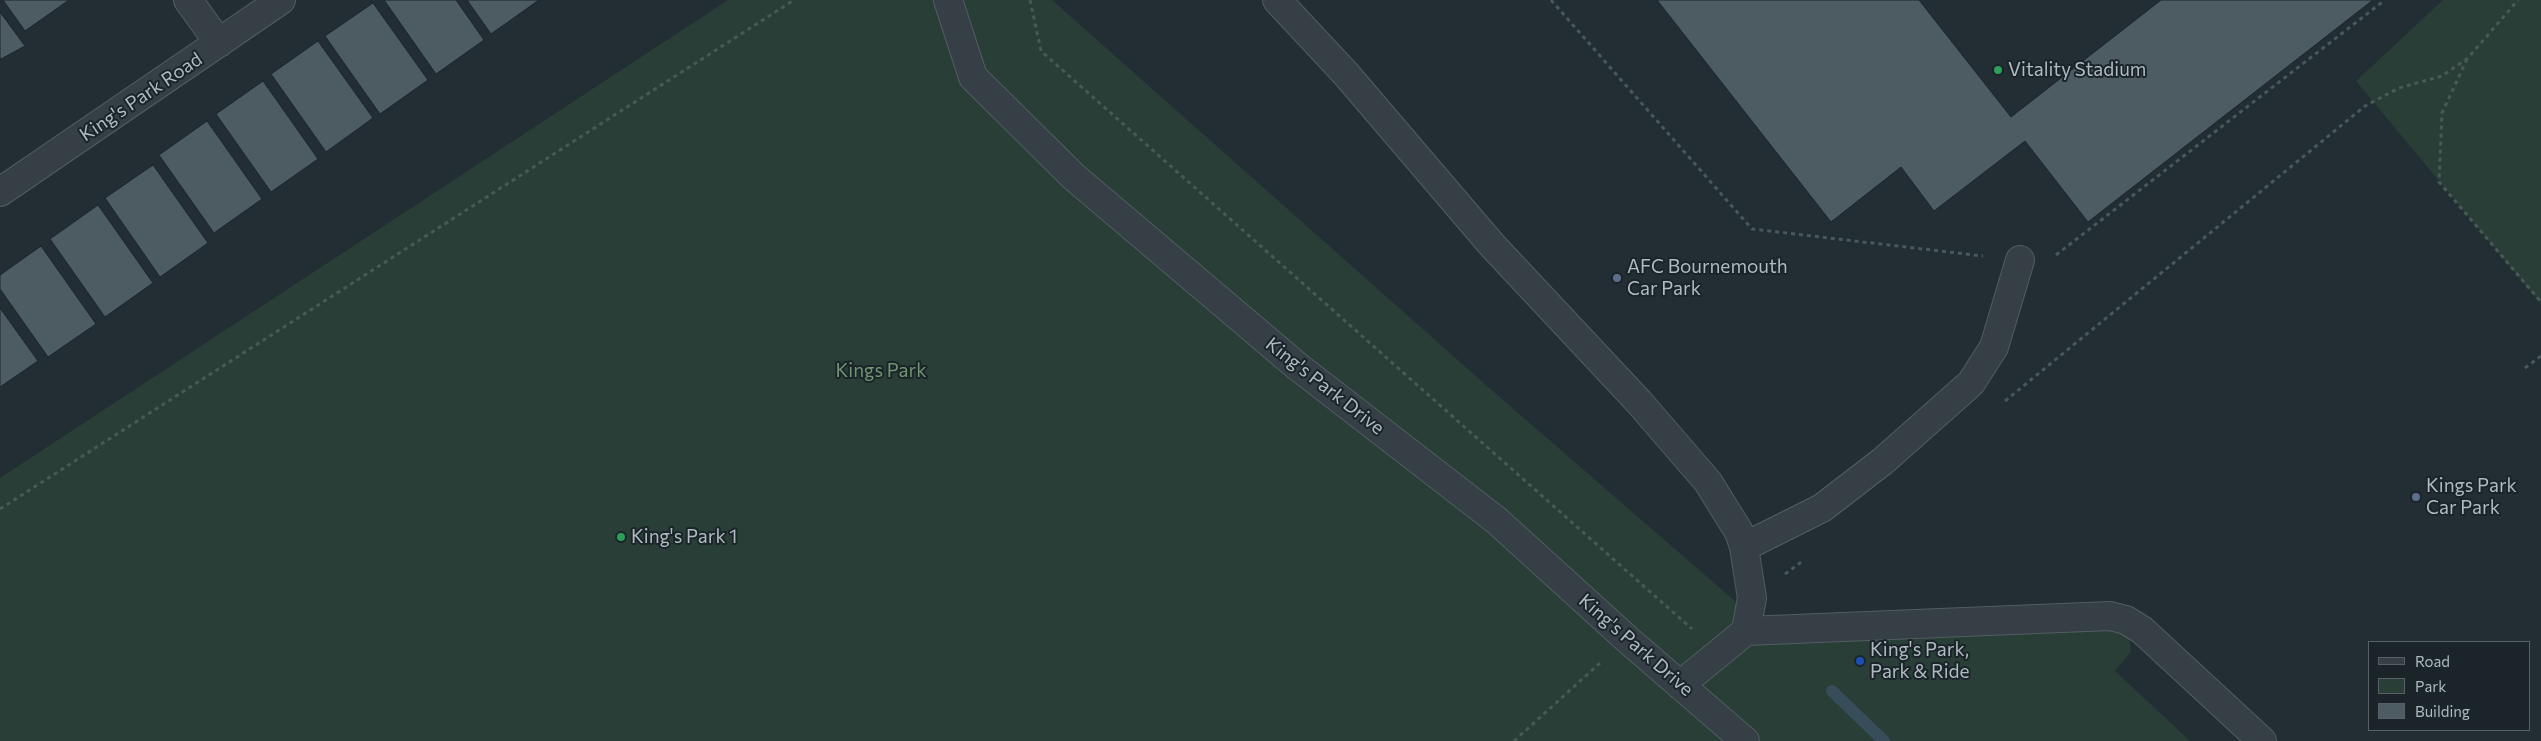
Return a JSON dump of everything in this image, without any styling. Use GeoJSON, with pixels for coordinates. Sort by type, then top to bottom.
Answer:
{"type":"FeatureCollection","features":[{"type":"Feature","properties":{"kind":"street"},"geometry":{"type":"LineString","coordinates":[[188,0],[219,44]]}},
{"type":"Feature","properties":{"kind":"street","name":"King's Park Road"},"geometry":{"type":"LineString","coordinates":[[0,192],[281,0]]}},
{"type":"Feature","properties":{"kind":"street","name":"King's Park Drive"},"geometry":{"type":"LineString","coordinates":[[948,0],[972,77],[1074,177],[1297,366],[1496,520],[1627,640],[1745,741]]}},
{"type":"Feature","properties":{"kind":"street"},"geometry":{"type":"LineString","coordinates":[[1277,0],[1346,74],[1492,245],[1639,402],[1708,482],[1739,532],[1744,547],[1752,598],[1746,631]]}},
{"type":"Feature","properties":{"kind":"street"},"geometry":{"type":"LineString","coordinates":[[1744,547],[1822,508],[1883,461],[1971,383],[1994,347],[2020,260]]}},
{"type":"Feature","properties":{"kind":"street"},"geometry":{"type":"LineString","coordinates":[[1680,685],[1746,631],[2110,616],[2126,620],[2142,630],[2262,741]]}},
{"type":"Feature","properties":{"kind":"path"},"geometry":{"type":"LineString","coordinates":[[0,509],[794,0]]}},
{"type":"Feature","properties":{"kind":"path"},"geometry":{"type":"LineString","coordinates":[[1030,0],[1041,50],[1719,653]]}},
{"type":"Feature","properties":{"kind":"path"},"geometry":{"type":"LineString","coordinates":[[1551,0],[1752,229],[2046,263],[2385,0]]}},
{"type":"Feature","properties":{"kind":"path"},"geometry":{"type":"LineString","coordinates":[[2002,404],[2365,106],[2399,88],[2442,76],[2468,58],[2518,0]]}},
{"type":"Feature","properties":{"kind":"path"},"geometry":{"type":"LineString","coordinates":[[2468,58],[2442,112],[2439,182],[2541,302]]}},
{"type":"Feature","properties":{"kind":"path"},"geometry":{"type":"LineString","coordinates":[[2525,368],[2541,356]]}},
{"type":"Feature","properties":{"kind":"path"},"geometry":{"type":"LineString","coordinates":[[1752,598],[1812,554]]}},
{"type":"Feature","properties":{"kind":"path"},"geometry":{"type":"LineString","coordinates":[[1514,741],[1627,640]]}},
{"type":"Feature","properties":{"kind":"green space","name":"Kings Park"},"geometry":{"type":"Polygon","coordinates":[[[728,0],[1052,0],[1487,386],[1736,602],[1746,631],[2126,620],[2131,651],[2115,671],[2190,741],[0,741],[0,478],[728,0]]]}},
{"type":"Feature","properties":{"kind":"green space"},"geometry":{"type":"Polygon","coordinates":[[[2443,0],[2541,0],[2541,304],[2356,81],[2443,0]]]}},
{"type":"Feature","properties":{"kind":"building"},"geometry":{"type":"Polygon","coordinates":[[[3,0],[69,0],[25,31],[3,0]]]}},
{"type":"Feature","properties":{"kind":"building"},"geometry":{"type":"Polygon","coordinates":[[[384,0],[456,0],[484,40],[436,74],[384,0]]]}},
{"type":"Feature","properties":{"kind":"building"},"geometry":{"type":"Polygon","coordinates":[[[467,0],[539,0],[491,34],[467,0]]]}},
{"type":"Feature","properties":{"kind":"building","name":"Vitality Stadium"},"geometry":{"type":"Polygon","coordinates":[[[1657,0],[1919,0],[2011,117],[2161,0],[2373,0],[2088,222],[2025,141],[1934,211],[1901,167],[1831,222],[1657,0]]]}},
{"type":"Feature","properties":{"kind":"building"},"geometry":{"type":"Polygon","coordinates":[[[373,3],[428,80],[380,114],[325,36],[373,3]]]}},
{"type":"Feature","properties":{"kind":"building"},"geometry":{"type":"Polygon","coordinates":[[[0,12],[25,46],[1,59],[0,58],[0,12]]]}},
{"type":"Feature","properties":{"kind":"building"},"geometry":{"type":"Polygon","coordinates":[[[318,41],[373,118],[326,152],[271,74],[318,41]]]}},
{"type":"Feature","properties":{"kind":"building"},"geometry":{"type":"Polygon","coordinates":[[[263,81],[318,159],[271,192],[216,114],[263,81]]]}},
{"type":"Feature","properties":{"kind":"building"},"geometry":{"type":"Polygon","coordinates":[[[207,121],[262,199],[214,233],[159,155],[207,121]]]}},
{"type":"Feature","properties":{"kind":"building"},"geometry":{"type":"Polygon","coordinates":[[[153,165],[208,243],[160,277],[105,198],[153,165]]]}},
{"type":"Feature","properties":{"kind":"building"},"geometry":{"type":"Polygon","coordinates":[[[98,205],[153,283],[105,317],[50,239],[98,205]]]}},
{"type":"Feature","properties":{"kind":"building"},"geometry":{"type":"Polygon","coordinates":[[[41,246],[96,324],[48,357],[0,289],[0,275],[41,246]]]}},
{"type":"Feature","properties":{"kind":"building"},"geometry":{"type":"Polygon","coordinates":[[[0,308],[38,361],[0,387],[0,308]]]}},
{"type":"Feature","properties":{"kind":"waterway"},"geometry":{"type":"LineString","coordinates":[[1832,691],[1884,741]]}},
{"type":"Feature","properties":{"kind":"place","name":"Vitality Stadium"},"geometry":{"type":"Point","coordinates":[1998,70]}},
{"type":"Feature","properties":{"kind":"place","name":"AFC Bournemouth Car Park"},"geometry":{"type":"Point","coordinates":[1617,278]}},
{"type":"Feature","properties":{"kind":"place","name":"Kings Park Car Park"},"geometry":{"type":"Point","coordinates":[2416,497]}},
{"type":"Feature","properties":{"kind":"place","name":"King's Park 1"},"geometry":{"type":"Point","coordinates":[621,537]}},
{"type":"Feature","properties":{"kind":"place","name":"King's Park, Park & Ride"},"geometry":{"type":"Point","coordinates":[1860,661]}}]}
